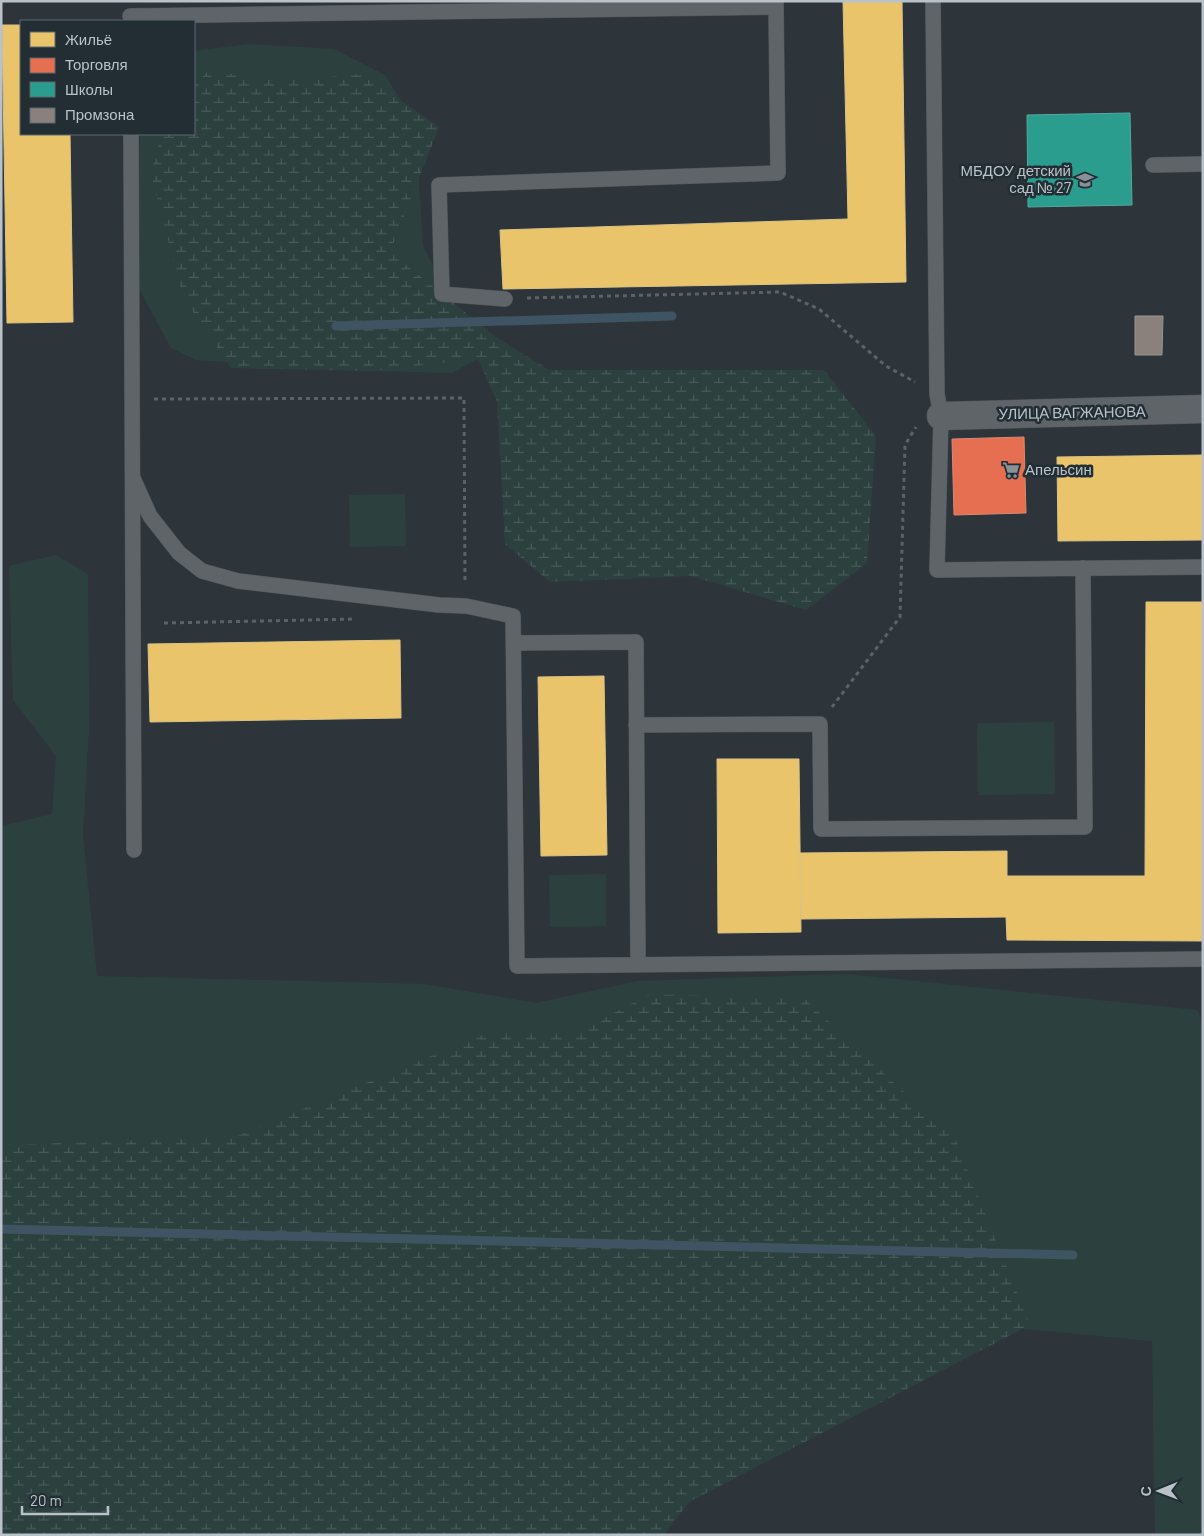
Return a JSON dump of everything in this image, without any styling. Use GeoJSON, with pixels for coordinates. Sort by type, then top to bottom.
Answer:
{"type":"FeatureCollection","features":[{"type":"Feature","properties":{"kind":"street","name":"УЛИЦА ВАГЖАНОВА"},"geometry":{"type":"LineString","coordinates":[[939,405],[1203,410]]}},
{"type":"Feature","properties":{"kind":"lane"},"geometry":{"type":"LineString","coordinates":[[933,1],[939,405],[937,570],[1203,567]]}},
{"type":"Feature","properties":{"kind":"lane"},"geometry":{"type":"LineString","coordinates":[[130,13],[776,4],[778,173],[439,185],[442,294],[505,299]]}},
{"type":"Feature","properties":{"kind":"lane"},"geometry":{"type":"LineString","coordinates":[[131,135],[134,850]]}},
{"type":"Feature","properties":{"kind":"lane"},"geometry":{"type":"LineString","coordinates":[[1153,165],[1203,164]]}},
{"type":"Feature","properties":{"kind":"lane"},"geometry":{"type":"LineString","coordinates":[[133,478],[150,516],[179,553],[202,571],[238,582],[439,605],[466,606],[513,616],[517,966],[1203,959]]}},
{"type":"Feature","properties":{"kind":"lane"},"geometry":{"type":"LineString","coordinates":[[636,726],[820,724],[821,829],[1085,827],[1083,568]]}},
{"type":"Feature","properties":{"kind":"lane"},"geometry":{"type":"LineString","coordinates":[[514,643],[636,642],[638,965]]}},
{"type":"Feature","properties":{"kind":"path"},"geometry":{"type":"LineString","coordinates":[[505,299],[780,292],[819,309],[886,366],[939,405],[906,445],[900,617],[820,724]]}},
{"type":"Feature","properties":{"kind":"path"},"geometry":{"type":"LineString","coordinates":[[133,400],[464,398],[466,606]]}},
{"type":"Feature","properties":{"kind":"path"},"geometry":{"type":"LineString","coordinates":[[164,624],[361,619]]}},
{"type":"Feature","properties":{"kind":"green space"},"geometry":{"type":"Polygon","coordinates":[[[249,44],[334,49],[385,75],[415,123],[423,245],[478,359],[452,373],[371,371],[196,360],[171,348],[131,274],[140,135],[195,135],[195,51],[249,44]]]}},
{"type":"Feature","properties":{"kind":"green space"},"geometry":{"type":"Polygon","coordinates":[[[208,71],[284,81],[362,74],[439,127],[390,252],[493,335],[549,370],[824,370],[876,436],[867,563],[806,610],[691,576],[550,582],[505,544],[497,401],[478,359],[371,371],[231,368],[183,297],[151,174],[161,135],[195,135],[195,85],[208,71]]]}},
{"type":"Feature","properties":{"kind":"green space"},"geometry":{"type":"Polygon","coordinates":[[[405,494],[406,546],[350,547],[349,495],[405,494]]]}},
{"type":"Feature","properties":{"kind":"green space"},"geometry":{"type":"Polygon","coordinates":[[[56,555],[88,574],[89,729],[83,834],[97,976],[424,984],[536,1003],[638,981],[847,974],[1197,1010],[1203,1023],[1203,1535],[1155,1535],[1152,1341],[917,1319],[219,1535],[1,1535],[1,826],[52,814],[56,756],[13,700],[9,566],[56,555]]]}},
{"type":"Feature","properties":{"kind":"green space"},"geometry":{"type":"Polygon","coordinates":[[[1054,722],[1055,794],[978,795],[977,723],[1054,722]]]}},
{"type":"Feature","properties":{"kind":"green space"},"geometry":{"type":"Polygon","coordinates":[[[606,874],[606,926],[550,927],[549,875],[606,874]]]}},
{"type":"Feature","properties":{"kind":"green space"},"geometry":{"type":"Polygon","coordinates":[[[650,994],[805,999],[956,1141],[1030,1325],[689,1502],[664,1535],[1,1535],[1,1145],[235,1137],[487,1033],[576,1033],[650,994]]]}},
{"type":"Feature","properties":{"kind":"building: Жильё"},"geometry":{"type":"Polygon","coordinates":[[[843,1],[902,1],[906,282],[503,289],[500,230],[848,219],[843,1]]]}},
{"type":"Feature","properties":{"kind":"building: Жильё"},"geometry":{"type":"Polygon","coordinates":[[[2,25],[20,25],[20,135],[70,135],[73,322],[7,323],[2,25]]]}},
{"type":"Feature","properties":{"kind":"building: Жильё"},"geometry":{"type":"Polygon","coordinates":[[[1203,455],[1203,540],[1058,541],[1057,457],[1203,455]]]}},
{"type":"Feature","properties":{"kind":"building: Жильё"},"geometry":{"type":"Polygon","coordinates":[[[1146,602],[1203,602],[1203,941],[1007,940],[1006,917],[801,919],[800,853],[1007,851],[1007,876],[1145,876],[1146,602]]]}},
{"type":"Feature","properties":{"kind":"building: Жильё"},"geometry":{"type":"Polygon","coordinates":[[[400,640],[401,718],[150,722],[148,644],[400,640]]]}},
{"type":"Feature","properties":{"kind":"building: Жильё"},"geometry":{"type":"Polygon","coordinates":[[[604,676],[607,855],[541,856],[538,677],[604,676]]]}},
{"type":"Feature","properties":{"kind":"building: Жильё"},"geometry":{"type":"Polygon","coordinates":[[[717,759],[799,759],[801,932],[718,933],[717,759]]]}},
{"type":"Feature","properties":{"kind":"building: Торговля"},"geometry":{"type":"Polygon","coordinates":[[[1024,437],[1026,513],[954,515],[952,439],[1024,437]]]}},
{"type":"Feature","properties":{"kind":"building: Школы"},"geometry":{"type":"Polygon","coordinates":[[[1130,113],[1132,205],[1028,207],[1027,115],[1130,113]]]}},
{"type":"Feature","properties":{"kind":"building: Промзона"},"geometry":{"type":"Polygon","coordinates":[[[1135,316],[1163,316],[1162,355],[1135,355],[1135,316]]]}},
{"type":"Feature","properties":{"kind":"waterway"},"geometry":{"type":"LineString","coordinates":[[336,326],[672,316]]}},
{"type":"Feature","properties":{"kind":"waterway"},"geometry":{"type":"LineString","coordinates":[[1,1229],[1073,1255]]}},
{"type":"Feature","properties":{"kind":"place","name":"МБДОУ детский сад № 27"},"geometry":{"type":"Point","coordinates":[1085,180]}},
{"type":"Feature","properties":{"kind":"place","name":"Апельсин"},"geometry":{"type":"Point","coordinates":[1011,470]}}]}
